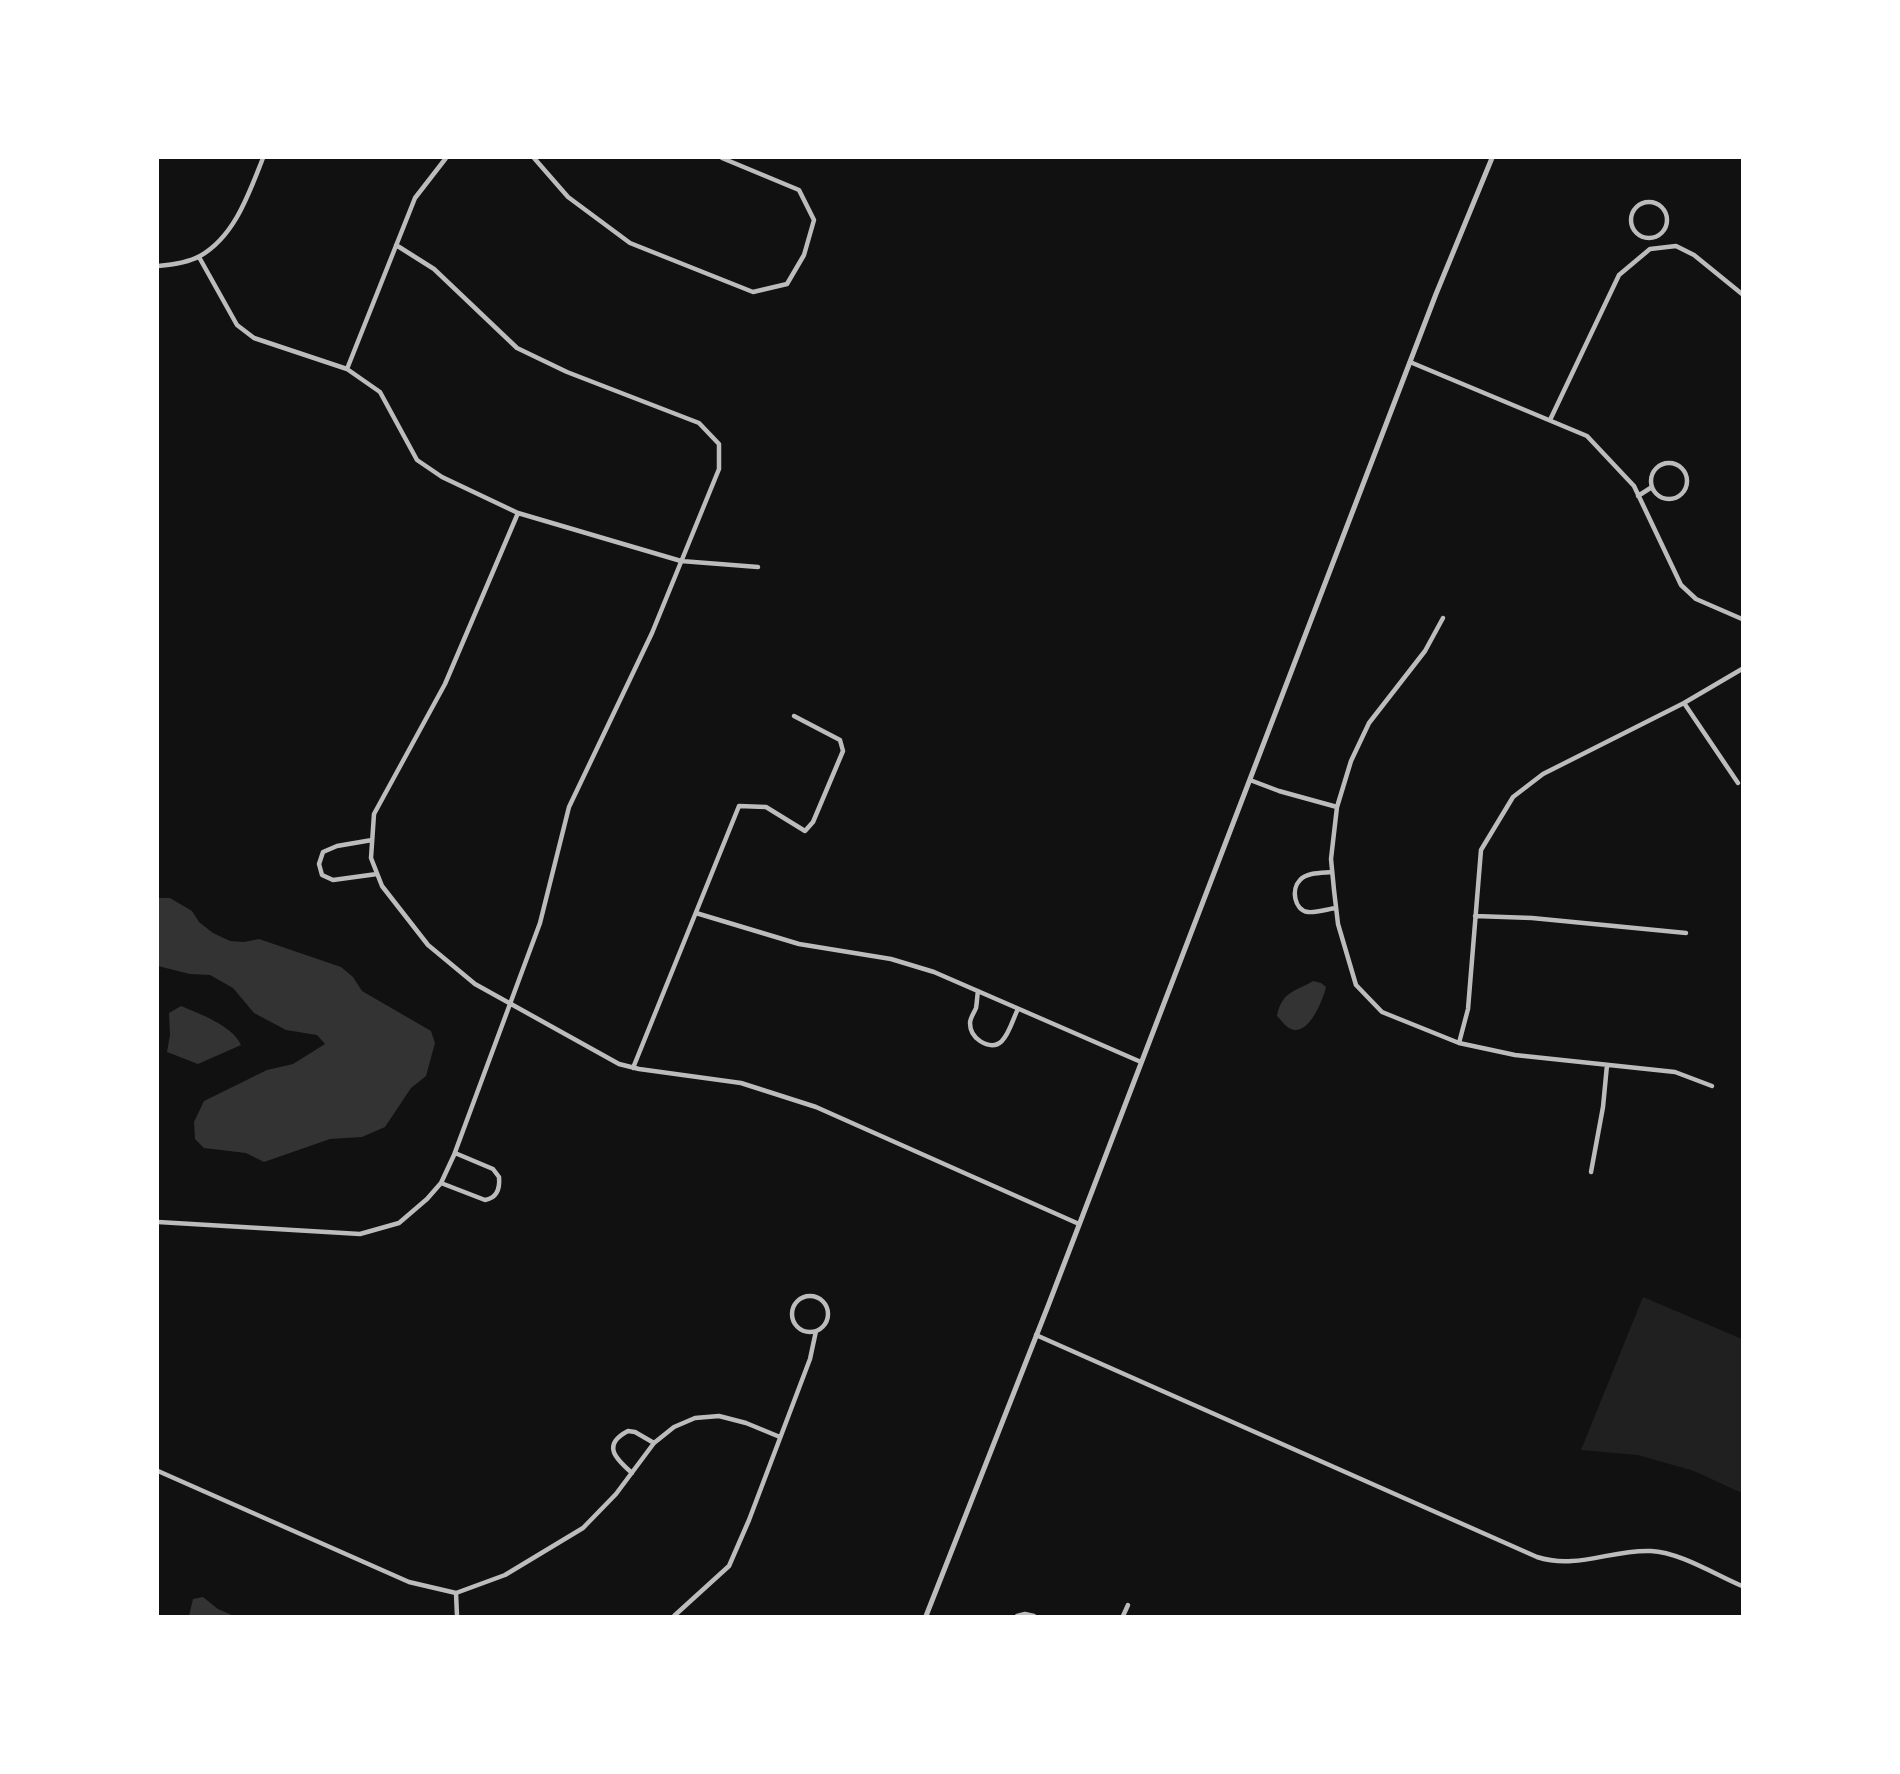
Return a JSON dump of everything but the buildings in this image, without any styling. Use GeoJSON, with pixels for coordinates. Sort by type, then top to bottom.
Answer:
{"type":"FeatureCollection","features":[{"type":"Feature","properties":{"kind":"street"},"geometry":{"type":"LineString","coordinates":[[158,266],[199,257],[222,237],[244,205],[263,158]]}},
{"type":"Feature","properties":{"kind":"street"},"geometry":{"type":"LineString","coordinates":[[346,369],[415,198],[446,158]]}},
{"type":"Feature","properties":{"kind":"street"},"geometry":{"type":"LineString","coordinates":[[534,158],[568,197],[630,243],[754,292],[787,284],[804,255],[814,220],[799,190],[722,158]]}},
{"type":"Feature","properties":{"kind":"street"},"geometry":{"type":"LineString","coordinates":[[926,1616],[1037,1335],[1410,362],[1492,158]]}},
{"type":"Feature","properties":{"kind":"street"},"geometry":{"type":"LineString","coordinates":[[1643,203],[1654,203],[1665,212],[1665,229],[1652,238],[1644,238],[1632,227],[1633,211],[1643,203]]}},
{"type":"Feature","properties":{"kind":"street"},"geometry":{"type":"LineString","coordinates":[[1652,238],[1655,249]]}},
{"type":"Feature","properties":{"kind":"street"},"geometry":{"type":"LineString","coordinates":[[158,1222],[360,1234],[399,1223],[441,1183],[455,1153],[540,923],[569,807],[652,633],[719,469],[719,444],[699,424],[567,372],[517,348],[434,269],[396,245]]}},
{"type":"Feature","properties":{"kind":"street"},"geometry":{"type":"LineString","coordinates":[[1550,420],[1619,275],[1650,249],[1676,246],[1694,255],[1742,294]]}},
{"type":"Feature","properties":{"kind":"street"},"geometry":{"type":"LineString","coordinates":[[199,257],[237,325],[254,338],[346,369],[380,392],[417,460],[442,477],[518,513],[681,561],[758,567]]}},
{"type":"Feature","properties":{"kind":"street"},"geometry":{"type":"LineString","coordinates":[[1410,362],[1587,436],[1634,486],[1681,585],[1696,599],[1742,619]]}},
{"type":"Feature","properties":{"kind":"street"},"geometry":{"type":"LineString","coordinates":[[1663,464],[1678,465],[1686,473],[1686,489],[1676,498],[1664,499],[1652,487],[1652,476],[1663,464]]}},
{"type":"Feature","properties":{"kind":"street"},"geometry":{"type":"LineString","coordinates":[[1638,496],[1652,487]]}},
{"type":"Feature","properties":{"kind":"street"},"geometry":{"type":"LineString","coordinates":[[518,513],[444,684],[374,814],[371,858],[377,874],[382,886],[428,945],[475,984],[619,1064],[741,1083],[816,1107],[1079,1224]]}},
{"type":"Feature","properties":{"kind":"street"},"geometry":{"type":"LineString","coordinates":[[1443,618],[1425,651],[1369,723],[1351,761],[1337,807],[1332,872],[1346,957],[1356,985],[1378,1009],[1459,1043],[1516,1055],[1675,1072],[1712,1086]]}},
{"type":"Feature","properties":{"kind":"street"},"geometry":{"type":"LineString","coordinates":[[1459,1043],[1468,1009],[1481,850],[1513,797],[1543,774],[1684,703],[1742,669]]}},
{"type":"Feature","properties":{"kind":"street"},"geometry":{"type":"LineString","coordinates":[[1684,703],[1738,783]]}},
{"type":"Feature","properties":{"kind":"street"},"geometry":{"type":"LineString","coordinates":[[633,1068],[739,806],[766,807],[806,831],[813,822],[843,751],[840,740],[793,716]]}},
{"type":"Feature","properties":{"kind":"street"},"geometry":{"type":"LineString","coordinates":[[1250,780],[1337,807]]}},
{"type":"Feature","properties":{"kind":"street"},"geometry":{"type":"LineString","coordinates":[[372,840],[337,846],[323,852],[319,864],[322,875],[333,880],[377,874]]}},
{"type":"Feature","properties":{"kind":"street"},"geometry":{"type":"LineString","coordinates":[[1332,872],[1306,876],[1299,880],[1294,889],[1299,907],[1307,912],[1336,908]]}},
{"type":"Feature","properties":{"kind":"street"},"geometry":{"type":"LineString","coordinates":[[695,913],[799,944],[891,959],[934,972],[1141,1062]]}},
{"type":"Feature","properties":{"kind":"street"},"geometry":{"type":"LineString","coordinates":[[1475,916],[1532,918],[1686,933]]}},
{"type":"Feature","properties":{"kind":"street"},"geometry":{"type":"LineString","coordinates":[[978,991],[976,1008],[970,1021],[972,1034],[981,1042],[994,1045],[1003,1042],[1018,1009]]}},
{"type":"Feature","properties":{"kind":"street"},"geometry":{"type":"LineString","coordinates":[[1591,1172],[1603,1107],[1607,1065]]}},
{"type":"Feature","properties":{"kind":"street"},"geometry":{"type":"LineString","coordinates":[[441,1183],[485,1200],[495,1197],[498,1191],[499,1177],[493,1169],[455,1153]]}},
{"type":"Feature","properties":{"kind":"street"},"geometry":{"type":"LineString","coordinates":[[674,1616],[729,1566],[810,1359],[816,1331],[827,1319],[827,1308],[820,1299],[803,1297],[794,1305],[792,1318],[798,1328],[816,1331]]}},
{"type":"Feature","properties":{"kind":"street"},"geometry":{"type":"LineString","coordinates":[[1037,1335],[1537,1557],[1574,1562],[1644,1551],[1660,1552],[1742,1586]]}},
{"type":"Feature","properties":{"kind":"street"},"geometry":{"type":"LineString","coordinates":[[158,1471],[408,1582],[456,1593],[505,1576],[583,1528],[616,1494],[654,1443],[674,1427],[695,1418],[719,1416],[746,1423],[780,1437]]}},
{"type":"Feature","properties":{"kind":"street"},"geometry":{"type":"LineString","coordinates":[[632,1473],[616,1459],[613,1447],[615,1441],[628,1431],[654,1443]]}},
{"type":"Feature","properties":{"kind":"street"},"geometry":{"type":"LineString","coordinates":[[456,1593],[457,1616]]}},
{"type":"Feature","properties":{"kind":"street"},"geometry":{"type":"LineString","coordinates":[[1123,1616],[1128,1605]]}},
{"type":"Feature","properties":{"kind":"street"},"geometry":{"type":"LineString","coordinates":[[1017,1616],[1034,1616]]}},
{"type":"Feature","properties":{"kind":"shaded area"},"geometry":{"type":"Polygon","coordinates":[[[158,898],[170,898],[192,911],[199,922],[230,941],[259,939],[341,967],[353,977],[362,991],[431,1031],[435,1043],[426,1076],[411,1088],[385,1127],[362,1137],[330,1139],[264,1162],[246,1153],[204,1148],[195,1139],[194,1122],[204,1101],[267,1070],[293,1064],[325,1044],[317,1035],[286,1030],[254,1013],[233,988],[210,975],[190,974],[158,966],[158,898]]]}},
{"type":"Feature","properties":{"kind":"shaded area"},"geometry":{"type":"Polygon","coordinates":[[[1313,981],[1326,987],[1319,1007],[1305,1026],[1291,1029],[1277,1016],[1279,1008],[1290,993],[1313,981]]]}},
{"type":"Feature","properties":{"kind":"shaded area"},"geometry":{"type":"Polygon","coordinates":[[[181,1006],[224,1026],[241,1045],[198,1064],[167,1052],[170,1035],[169,1013],[181,1006]]]}},
{"type":"Feature","properties":{"kind":"shaded area"},"geometry":{"type":"Polygon","coordinates":[[[1643,1297],[1742,1339],[1742,1493],[1694,1471],[1638,1455],[1581,1450],[1643,1297]]]}},
{"type":"Feature","properties":{"kind":"shaded area"},"geometry":{"type":"Polygon","coordinates":[[[203,1597],[218,1609],[234,1616],[189,1616],[193,1599],[203,1597]]]}}]}
